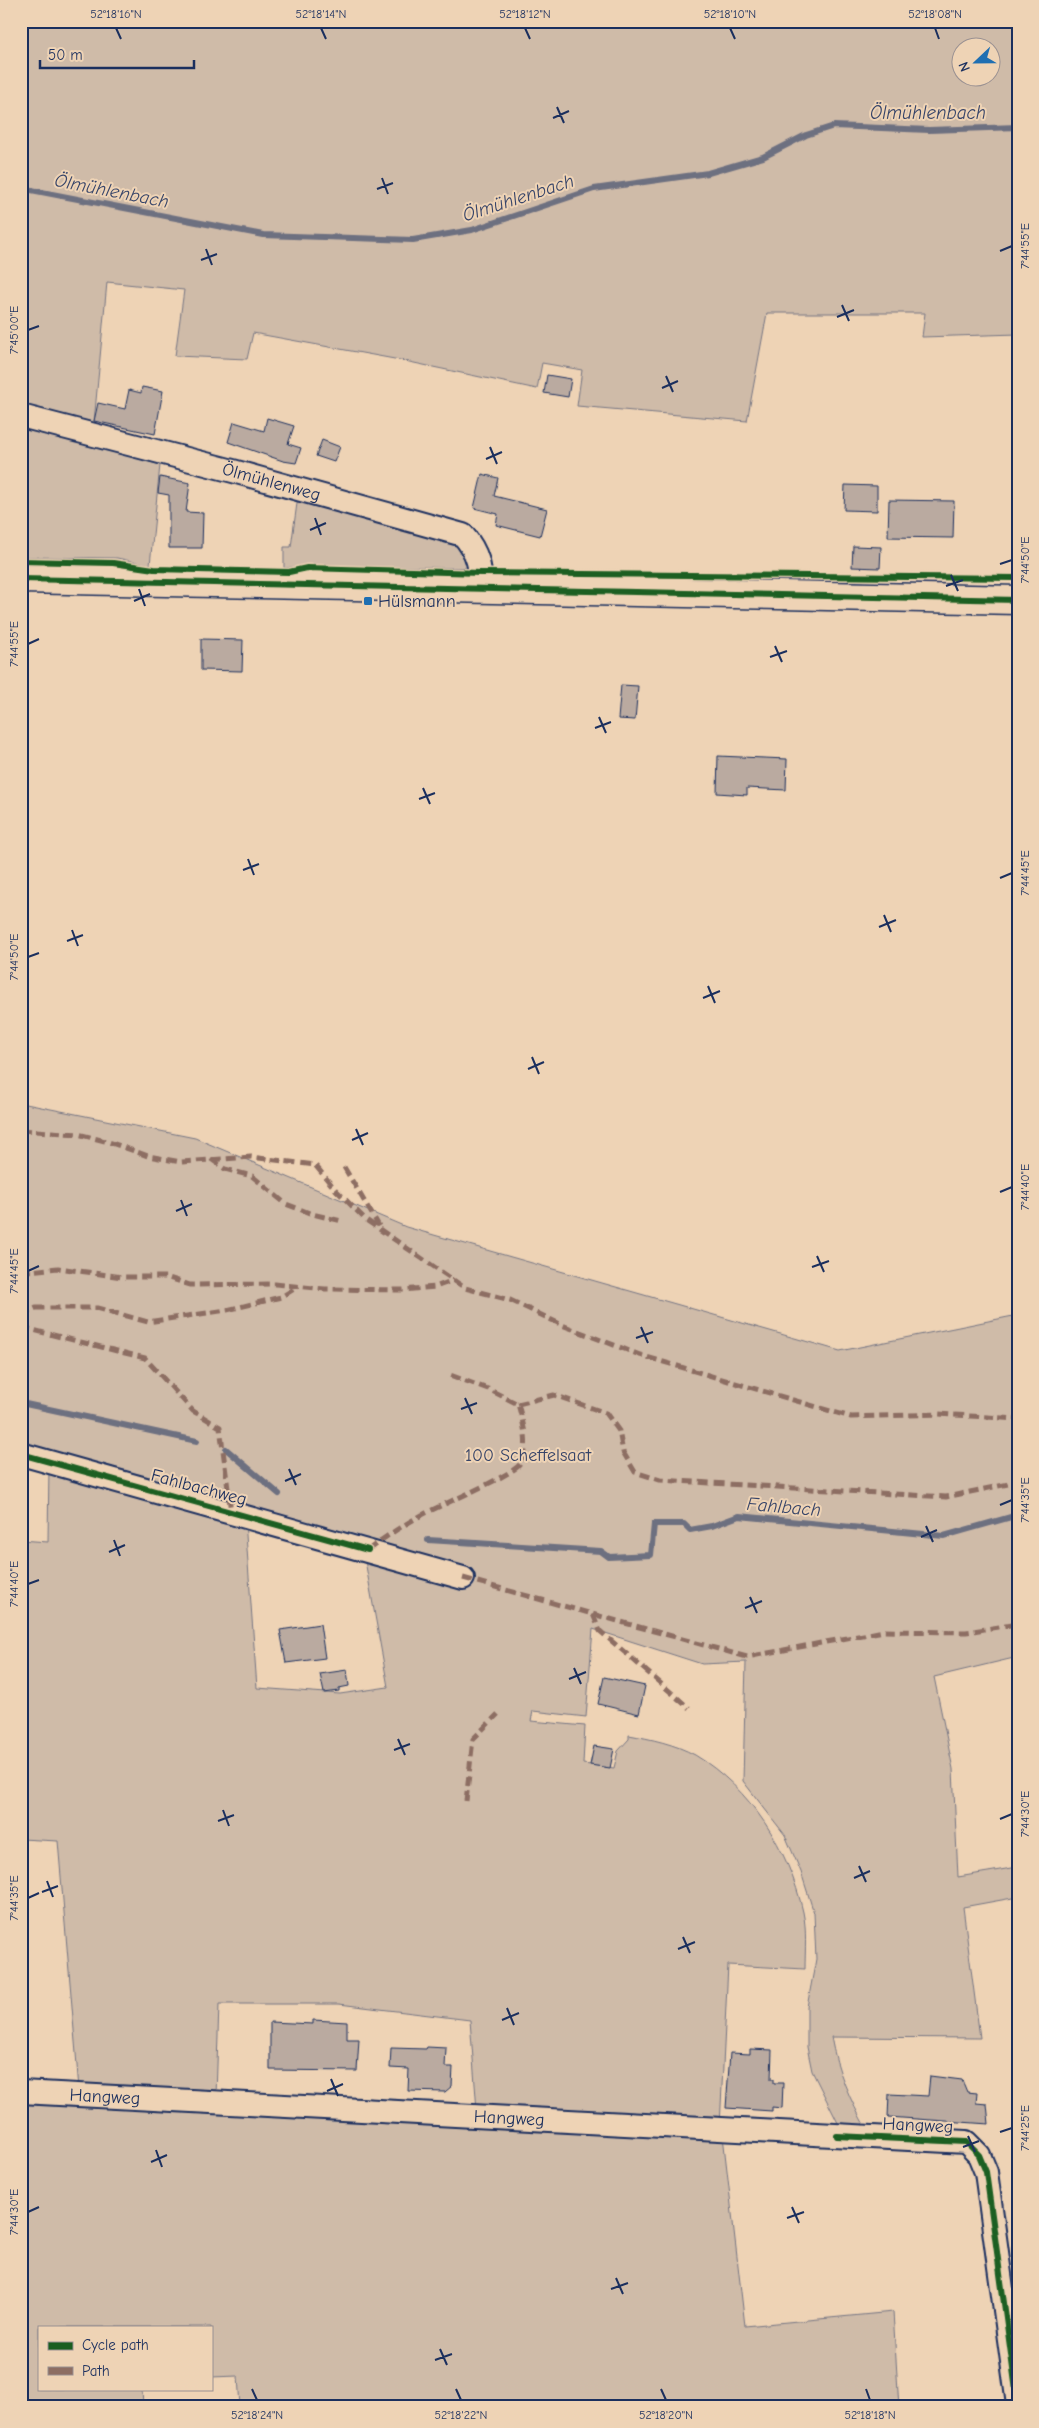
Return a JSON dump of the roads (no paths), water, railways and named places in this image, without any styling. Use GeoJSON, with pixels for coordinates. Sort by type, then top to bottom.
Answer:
{"type":"FeatureCollection","features":[{"type":"Feature","properties":{"kind":"street","name":"Ölmühlenweg"},"geometry":{"type":"LineString","coordinates":[[21,416],[233,471],[463,535],[473,547],[478,560],[481,590]]}},
{"type":"Feature","properties":{"kind":"street"},"geometry":{"type":"LineString","coordinates":[[21,579],[1018,600]]}},
{"type":"Feature","properties":{"kind":"street","name":"Fahlbachweg"},"geometry":{"type":"LineString","coordinates":[[21,1454],[463,1578]]}},
{"type":"Feature","properties":{"kind":"street","name":"Hangweg"},"geometry":{"type":"LineString","coordinates":[[21,2092],[966,2142],[979,2155],[986,2172],[1018,2405]]}},
{"type":"Feature","properties":{"kind":"waterway","name":"Ölmühlenbach"},"geometry":{"type":"LineString","coordinates":[[21,188],[263,235],[413,240],[472,230],[594,189],[708,173],[763,157],[806,135],[834,126],[929,130],[1018,127]]}},
{"type":"Feature","properties":{"kind":"waterway"},"geometry":{"type":"LineString","coordinates":[[21,1403],[197,1441]]}},
{"type":"Feature","properties":{"kind":"waterway","name":"Fahlbach"},"geometry":{"type":"LineString","coordinates":[[226,1449],[279,1494]]}},
{"type":"Feature","properties":{"kind":"waterway","name":"Fahlbach"},"geometry":{"type":"LineString","coordinates":[[428,1540],[601,1551],[609,1557],[651,1555],[654,1524],[684,1524],[690,1530],[712,1526],[739,1516],[944,1536],[1018,1515]]}},
{"type":"Feature","properties":{"kind":"place","name":"Hülsmann"},"geometry":{"type":"Point","coordinates":[368,601]}},
{"type":"Feature","properties":{"kind":"park label","name":"100 Scheffelsaat"},"geometry":{"type":"Point","coordinates":[528,1455]}}]}
